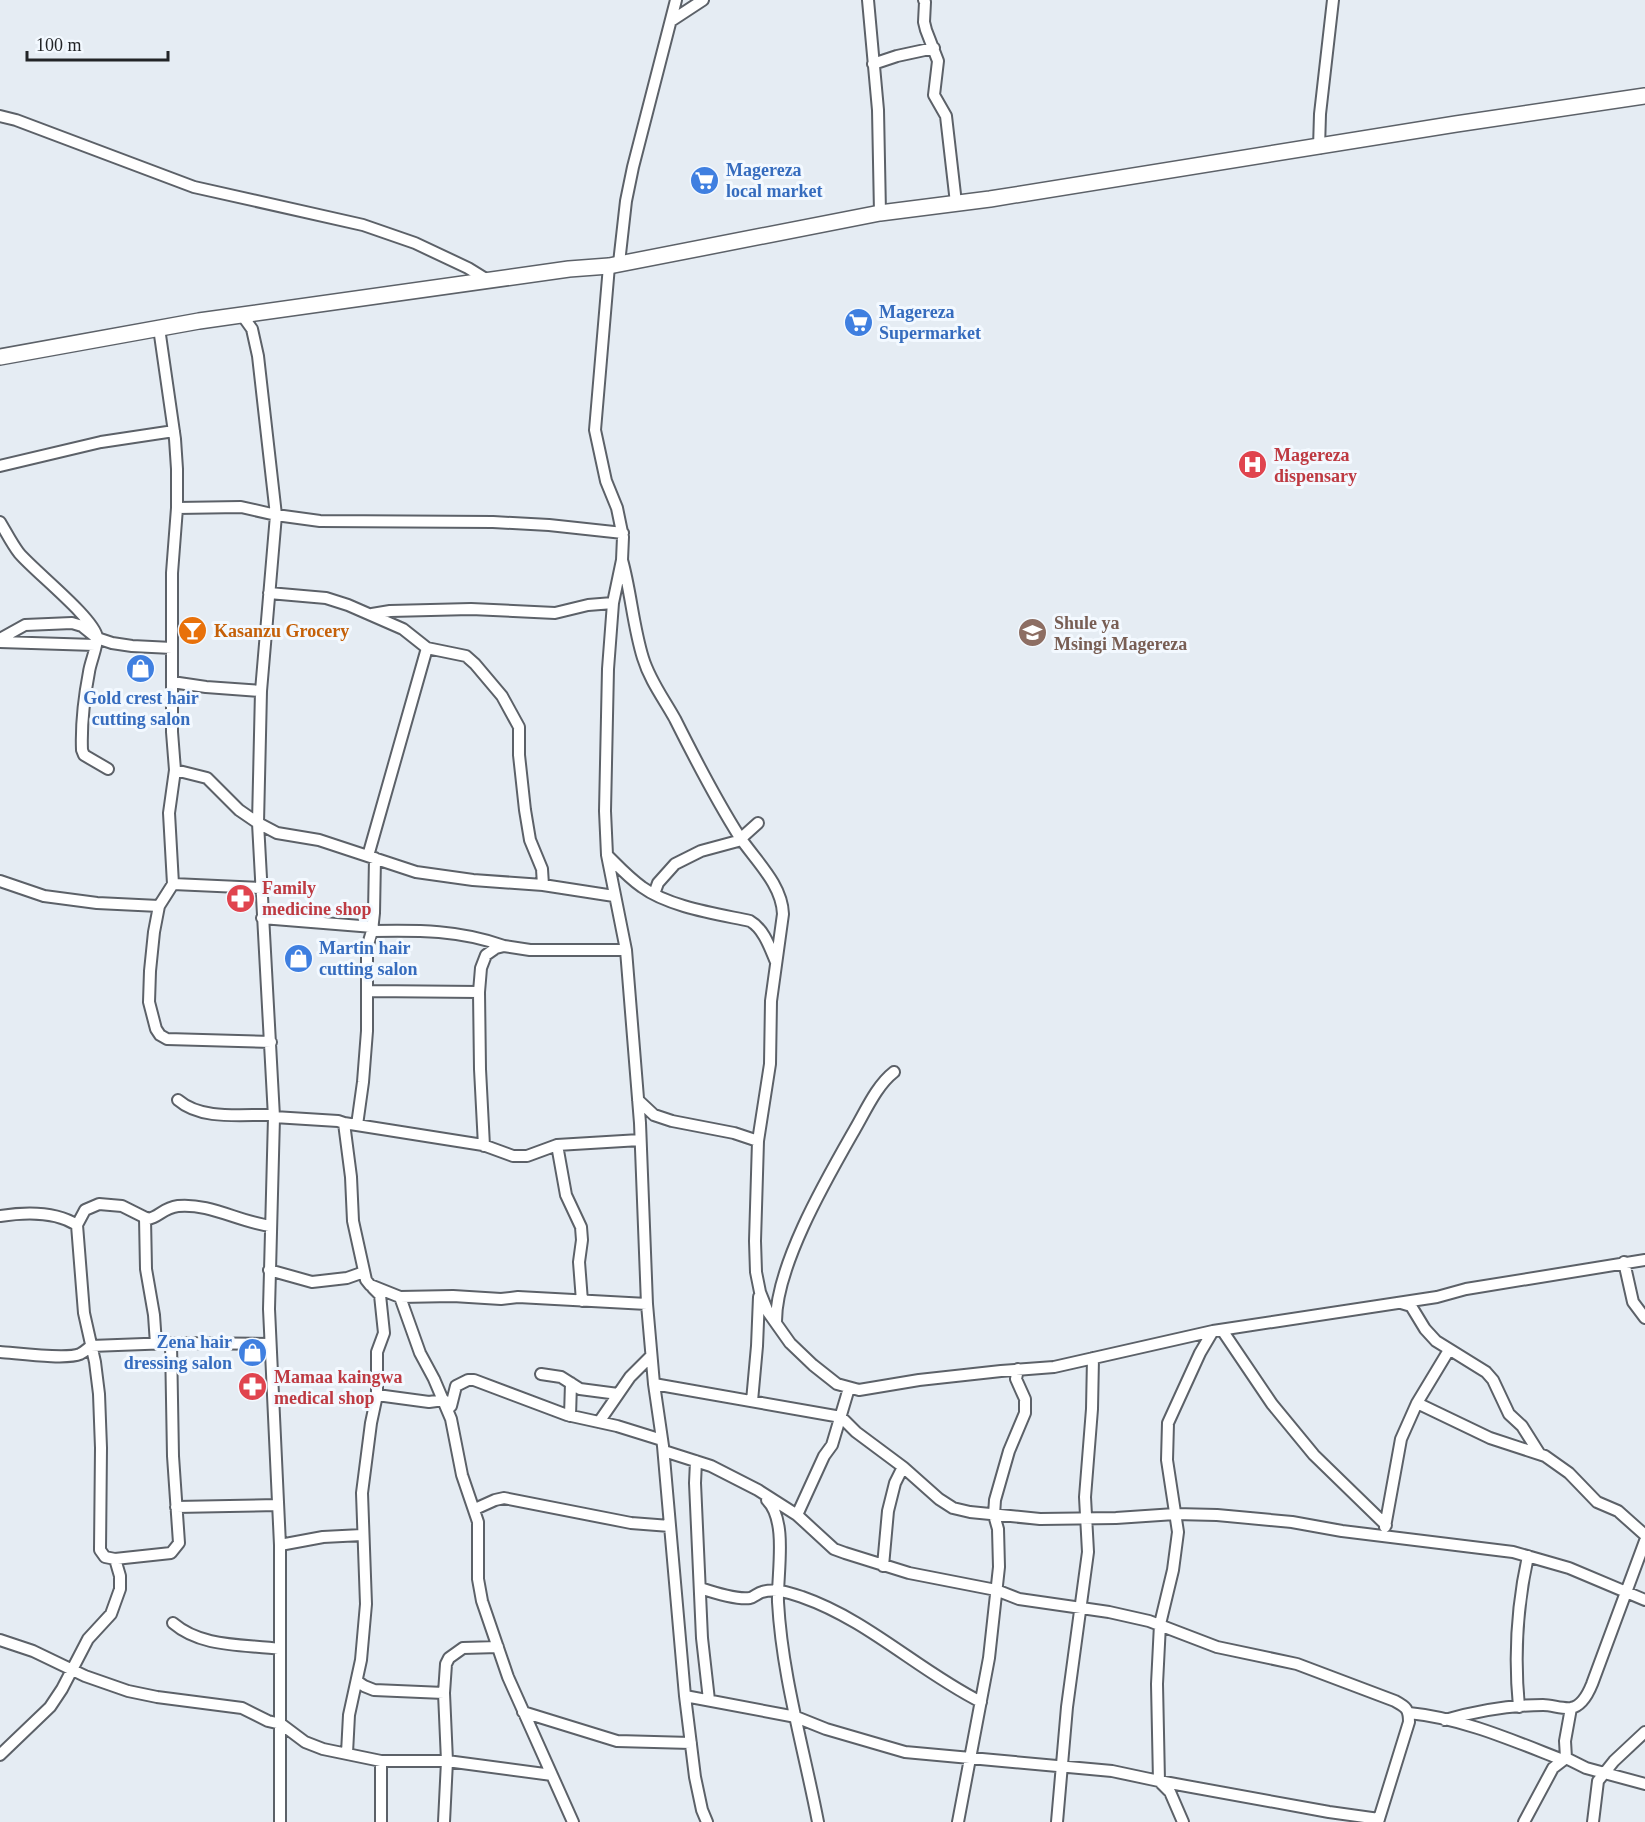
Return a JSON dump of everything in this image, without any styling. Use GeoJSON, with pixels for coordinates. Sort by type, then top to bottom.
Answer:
{"type":"FeatureCollection","features":[{"type":"Feature","properties":{"kind":"street"},"geometry":{"type":"LineString","coordinates":[[676,0],[633,167],[614,264],[595,430],[606,481],[623,533],[622,560],[613,603],[606,738],[607,855],[626,950],[638,1100],[651,1356],[663,1445],[685,1696],[702,1810],[707,1822]]}},
{"type":"Feature","properties":{"kind":"street"},"geometry":{"type":"LineString","coordinates":[[671,21],[703,0]]}},
{"type":"Feature","properties":{"kind":"street"},"geometry":{"type":"LineString","coordinates":[[868,0],[878,110],[880,213]]}},
{"type":"Feature","properties":{"kind":"street"},"geometry":{"type":"LineString","coordinates":[[924,0],[926,30],[938,61],[934,95],[946,116],[956,203]]}},
{"type":"Feature","properties":{"kind":"street"},"geometry":{"type":"LineString","coordinates":[[1319,147],[1320,114],[1332,0]]}},
{"type":"Feature","properties":{"kind":"street"},"geometry":{"type":"LineString","coordinates":[[873,64],[934,48]]}},
{"type":"Feature","properties":{"kind":"street"},"geometry":{"type":"LineString","coordinates":[[0,357],[242,315],[614,264],[880,213],[1645,96]]}},
{"type":"Feature","properties":{"kind":"street"},"geometry":{"type":"LineString","coordinates":[[0,116],[194,187],[363,225],[415,243],[490,281]]}},
{"type":"Feature","properties":{"kind":"street"},"geometry":{"type":"LineString","coordinates":[[242,315],[252,329],[258,356],[276,515],[261,691],[258,824],[274,1116],[269,1270],[270,1344],[280,1545],[280,1822]]}},
{"type":"Feature","properties":{"kind":"street"},"geometry":{"type":"LineString","coordinates":[[159,328],[174,431],[177,508],[172,573],[174,771],[169,813],[173,884],[159,906],[151,955],[149,994],[151,1013],[160,1035],[173,1040],[271,1042]]}},
{"type":"Feature","properties":{"kind":"street"},"geometry":{"type":"LineString","coordinates":[[0,466],[101,442],[174,431]]}},
{"type":"Feature","properties":{"kind":"street"},"geometry":{"type":"LineString","coordinates":[[177,508],[241,507],[320,521],[492,522],[623,533]]}},
{"type":"Feature","properties":{"kind":"street"},"geometry":{"type":"LineString","coordinates":[[0,522],[18,552],[83,616],[95,631],[96,642],[83,709],[82,752],[108,769]]}},
{"type":"Feature","properties":{"kind":"street"},"geometry":{"type":"LineString","coordinates":[[622,560],[630,590],[639,644],[652,682],[694,754],[712,794],[780,893],[783,914],[771,1001],[770,1064],[758,1141],[756,1272],[760,1292],[768,1312],[790,1343],[837,1384],[859,1390],[919,1380],[1054,1367],[1218,1331],[1443,1296],[1466,1289],[1645,1260]]}},
{"type":"Feature","properties":{"kind":"street"},"geometry":{"type":"LineString","coordinates":[[269,593],[326,598],[369,614],[403,629],[427,648],[466,656],[486,676],[519,727],[519,755],[525,810],[530,840],[542,869],[543,885]]}},
{"type":"Feature","properties":{"kind":"street"},"geometry":{"type":"LineString","coordinates":[[369,614],[390,611],[471,609],[555,613],[588,605],[613,603]]}},
{"type":"Feature","properties":{"kind":"street"},"geometry":{"type":"LineString","coordinates":[[0,640],[26,625],[62,623],[82,626],[96,642]]}},
{"type":"Feature","properties":{"kind":"street"},"geometry":{"type":"LineString","coordinates":[[0,640],[96,642],[172,648]]}},
{"type":"Feature","properties":{"kind":"street"},"geometry":{"type":"LineString","coordinates":[[357,1125],[363,1082],[368,991],[367,948],[373,929],[371,857],[427,648]]}},
{"type":"Feature","properties":{"kind":"street"},"geometry":{"type":"LineString","coordinates":[[172,682],[261,691]]}},
{"type":"Feature","properties":{"kind":"street"},"geometry":{"type":"LineString","coordinates":[[174,771],[207,778],[234,805],[258,824],[277,833],[319,840],[416,872],[473,880],[543,885],[614,896]]}},
{"type":"Feature","properties":{"kind":"street"},"geometry":{"type":"LineString","coordinates":[[654,894],[658,883],[668,870],[684,858],[741,839],[758,823]]}},
{"type":"Feature","properties":{"kind":"street"},"geometry":{"type":"LineString","coordinates":[[607,855],[626,874],[654,894],[696,910],[750,921],[762,933],[776,962]]}},
{"type":"Feature","properties":{"kind":"street"},"geometry":{"type":"LineString","coordinates":[[0,881],[44,896],[97,903],[159,906]]}},
{"type":"Feature","properties":{"kind":"street"},"geometry":{"type":"LineString","coordinates":[[173,884],[261,888]]}},
{"type":"Feature","properties":{"kind":"street"},"geometry":{"type":"LineString","coordinates":[[262,918],[373,929],[441,931],[530,950],[626,950]]}},
{"type":"Feature","properties":{"kind":"street"},"geometry":{"type":"LineString","coordinates":[[484,1146],[480,1069],[481,968],[486,955],[504,946]]}},
{"type":"Feature","properties":{"kind":"street"},"geometry":{"type":"LineString","coordinates":[[368,991],[480,992]]}},
{"type":"Feature","properties":{"kind":"street"},"geometry":{"type":"LineString","coordinates":[[776,1323],[776,1307],[802,1229],[863,1116],[884,1082],[894,1072]]}},
{"type":"Feature","properties":{"kind":"street"},"geometry":{"type":"LineString","coordinates":[[178,1100],[191,1108],[214,1114],[338,1121],[344,1124],[484,1146],[513,1156],[527,1156],[556,1145],[640,1140]]}},
{"type":"Feature","properties":{"kind":"street"},"geometry":{"type":"LineString","coordinates":[[638,1100],[654,1114],[672,1121],[734,1133],[758,1141]]}},
{"type":"Feature","properties":{"kind":"street"},"geometry":{"type":"LineString","coordinates":[[344,1124],[351,1177],[353,1221],[362,1255],[363,1272],[366,1280],[380,1295],[385,1326],[383,1339],[377,1352],[377,1395],[362,1493],[362,1535],[367,1589],[361,1660],[349,1715],[347,1753]]}},
{"type":"Feature","properties":{"kind":"street"},"geometry":{"type":"LineString","coordinates":[[556,1145],[566,1194],[581,1227],[579,1262],[582,1301]]}},
{"type":"Feature","properties":{"kind":"street"},"geometry":{"type":"LineString","coordinates":[[171,1343],[172,1456],[179,1543],[171,1553],[115,1559],[105,1557],[100,1550],[101,1422],[97,1376],[84,1313],[77,1225],[84,1210],[99,1204],[122,1206],[145,1218],[152,1218],[166,1208],[198,1206],[271,1226]]}},
{"type":"Feature","properties":{"kind":"street"},"geometry":{"type":"LineString","coordinates":[[0,1216],[24,1214],[58,1216],[77,1225]]}},
{"type":"Feature","properties":{"kind":"street"},"geometry":{"type":"LineString","coordinates":[[145,1218],[146,1269],[154,1315],[156,1344]]}},
{"type":"Feature","properties":{"kind":"street"},"geometry":{"type":"LineString","coordinates":[[1624,1262],[1633,1302],[1645,1318]]}},
{"type":"Feature","properties":{"kind":"street"},"geometry":{"type":"LineString","coordinates":[[269,1270],[312,1282],[347,1278],[363,1272]]}},
{"type":"Feature","properties":{"kind":"street"},"geometry":{"type":"LineString","coordinates":[[370,1285],[400,1297],[453,1296],[501,1299],[518,1296],[647,1304]]}},
{"type":"Feature","properties":{"kind":"street"},"geometry":{"type":"LineString","coordinates":[[752,1401],[758,1346],[760,1292]]}},
{"type":"Feature","properties":{"kind":"street"},"geometry":{"type":"LineString","coordinates":[[400,1297],[420,1353],[446,1404],[462,1474],[475,1509],[479,1532],[478,1579],[482,1601],[523,1712],[573,1822]]}},
{"type":"Feature","properties":{"kind":"street"},"geometry":{"type":"LineString","coordinates":[[1395,1302],[1411,1306],[1429,1334],[1449,1350],[1486,1372],[1509,1414],[1522,1426],[1539,1453]]}},
{"type":"Feature","properties":{"kind":"street"},"geometry":{"type":"LineString","coordinates":[[1183,1822],[1170,1792],[1160,1781],[1157,1684],[1160,1624],[1178,1532],[1167,1460],[1168,1424],[1200,1353],[1218,1331]]}},
{"type":"Feature","properties":{"kind":"street"},"geometry":{"type":"LineString","coordinates":[[1218,1331],[1272,1404],[1314,1455],[1385,1530]]}},
{"type":"Feature","properties":{"kind":"street"},"geometry":{"type":"LineString","coordinates":[[0,1352],[29,1356],[77,1355],[92,1346],[171,1343],[270,1344]]}},
{"type":"Feature","properties":{"kind":"street"},"geometry":{"type":"LineString","coordinates":[[1385,1530],[1397,1454],[1417,1403],[1449,1350]]}},
{"type":"Feature","properties":{"kind":"street"},"geometry":{"type":"LineString","coordinates":[[599,1422],[630,1377],[651,1356]]}},
{"type":"Feature","properties":{"kind":"street"},"geometry":{"type":"LineString","coordinates":[[1057,1822],[1079,1609],[1088,1552],[1088,1518],[1085,1497],[1092,1410],[1093,1358]]}},
{"type":"Feature","properties":{"kind":"street"},"geometry":{"type":"LineString","coordinates":[[958,1822],[989,1658],[999,1545],[994,1515],[997,1491],[1009,1451],[1025,1413],[1025,1399],[1016,1379],[1018,1369]]}},
{"type":"Feature","properties":{"kind":"street"},"geometry":{"type":"LineString","coordinates":[[541,1374],[561,1377],[580,1389],[618,1394]]}},
{"type":"Feature","properties":{"kind":"street"},"geometry":{"type":"LineString","coordinates":[[377,1395],[451,1406],[456,1386],[468,1380],[474,1380],[570,1416],[599,1422],[663,1445],[711,1466],[758,1490],[797,1515],[834,1549],[909,1573],[996,1590],[1019,1599],[1130,1616],[1160,1624],[1217,1647],[1297,1664],[1318,1671],[1395,1701],[1406,1707],[1409,1713],[1404,1744],[1379,1821],[1112,1772],[921,1755],[886,1748],[796,1717],[685,1696]]}},
{"type":"Feature","properties":{"kind":"street"},"geometry":{"type":"LineString","coordinates":[[570,1416],[572,1383]]}},
{"type":"Feature","properties":{"kind":"street"},"geometry":{"type":"LineString","coordinates":[[654,1384],[841,1417],[856,1432],[953,1508],[994,1515],[1040,1519],[1176,1514],[1217,1515],[1292,1522],[1342,1531],[1385,1530],[1528,1556],[1569,1568],[1645,1600]]}},
{"type":"Feature","properties":{"kind":"street"},"geometry":{"type":"LineString","coordinates":[[797,1515],[831,1445],[849,1388]]}},
{"type":"Feature","properties":{"kind":"street"},"geometry":{"type":"LineString","coordinates":[[1417,1403],[1490,1438],[1539,1453],[1569,1473],[1597,1502],[1618,1511],[1645,1535]]}},
{"type":"Feature","properties":{"kind":"street"},"geometry":{"type":"LineString","coordinates":[[696,1461],[702,1638],[709,1700]]}},
{"type":"Feature","properties":{"kind":"street"},"geometry":{"type":"LineString","coordinates":[[884,1566],[888,1511],[895,1483],[903,1467]]}},
{"type":"Feature","properties":{"kind":"street"},"geometry":{"type":"LineString","coordinates":[[758,1490],[771,1503],[777,1517],[778,1590],[788,1684],[818,1822]]}},
{"type":"Feature","properties":{"kind":"street"},"geometry":{"type":"LineString","coordinates":[[475,1509],[495,1500],[517,1499],[631,1523],[670,1526]]}},
{"type":"Feature","properties":{"kind":"street"},"geometry":{"type":"LineString","coordinates":[[176,1507],[278,1505]]}},
{"type":"Feature","properties":{"kind":"street"},"geometry":{"type":"LineString","coordinates":[[280,1545],[323,1537],[362,1535]]}},
{"type":"Feature","properties":{"kind":"street"},"geometry":{"type":"LineString","coordinates":[[1445,1720],[1463,1714],[1519,1707],[1571,1708],[1582,1702],[1588,1694],[1645,1541]]}},
{"type":"Feature","properties":{"kind":"street"},"geometry":{"type":"LineString","coordinates":[[1519,1707],[1515,1653],[1528,1556]]}},
{"type":"Feature","properties":{"kind":"street"},"geometry":{"type":"LineString","coordinates":[[0,1755],[50,1707],[88,1639],[111,1614],[120,1589],[120,1576],[115,1559]]}},
{"type":"Feature","properties":{"kind":"street"},"geometry":{"type":"LineString","coordinates":[[700,1588],[715,1593],[750,1598],[761,1592],[778,1590],[804,1598],[853,1621],[951,1687],[981,1702]]}},
{"type":"Feature","properties":{"kind":"street"},"geometry":{"type":"LineString","coordinates":[[173,1623],[190,1635],[209,1641],[280,1649]]}},
{"type":"Feature","properties":{"kind":"street"},"geometry":{"type":"LineString","coordinates":[[0,1640],[25,1647],[85,1676],[128,1690],[157,1697],[237,1707],[268,1721],[281,1724],[305,1742],[323,1749],[381,1761],[447,1761],[552,1775]]}},
{"type":"Feature","properties":{"kind":"street"},"geometry":{"type":"LineString","coordinates":[[444,1822],[447,1761],[445,1670],[449,1658],[463,1648],[498,1647]]}},
{"type":"Feature","properties":{"kind":"street"},"geometry":{"type":"LineString","coordinates":[[357,1680],[374,1690],[444,1693]]}},
{"type":"Feature","properties":{"kind":"street"},"geometry":{"type":"LineString","coordinates":[[1524,1822],[1553,1768],[1564,1759],[1571,1708]]}},
{"type":"Feature","properties":{"kind":"street"},"geometry":{"type":"LineString","coordinates":[[523,1712],[617,1741],[692,1743]]}},
{"type":"Feature","properties":{"kind":"street"},"geometry":{"type":"LineString","coordinates":[[1409,1713],[1445,1720],[1519,1742],[1586,1768],[1645,1784]]}},
{"type":"Feature","properties":{"kind":"street"},"geometry":{"type":"LineString","coordinates":[[1593,1822],[1598,1781],[1603,1773],[1645,1732]]}},
{"type":"Feature","properties":{"kind":"street"},"geometry":{"type":"LineString","coordinates":[[381,1761],[381,1822]]}},
{"type":"Feature","properties":{"kind":"place","name":"Magereza local market"},"geometry":{"type":"Point","coordinates":[705,180]}},
{"type":"Feature","properties":{"kind":"place","name":"Magereza Supermarket"},"geometry":{"type":"Point","coordinates":[858,322]}},
{"type":"Feature","properties":{"kind":"place","name":"Magereza dispensary"},"geometry":{"type":"Point","coordinates":[1253,465]}},
{"type":"Feature","properties":{"kind":"place","name":"Kasanzu Grocery"},"geometry":{"type":"Point","coordinates":[193,631]}},
{"type":"Feature","properties":{"kind":"place","name":"Shule ya Msingi Magereza"},"geometry":{"type":"Point","coordinates":[1033,633]}},
{"type":"Feature","properties":{"kind":"place","name":"Gold crest hair cutting salon"},"geometry":{"type":"Point","coordinates":[141,669]}},
{"type":"Feature","properties":{"kind":"place","name":"Family medicine shop"},"geometry":{"type":"Point","coordinates":[241,898]}},
{"type":"Feature","properties":{"kind":"place","name":"Martin hair cutting salon"},"geometry":{"type":"Point","coordinates":[298,958]}},
{"type":"Feature","properties":{"kind":"place","name":"Zena hair dressing salon"},"geometry":{"type":"Point","coordinates":[253,1352]}},
{"type":"Feature","properties":{"kind":"place","name":"Mamaa kaingwa medical shop"},"geometry":{"type":"Point","coordinates":[253,1387]}}]}
